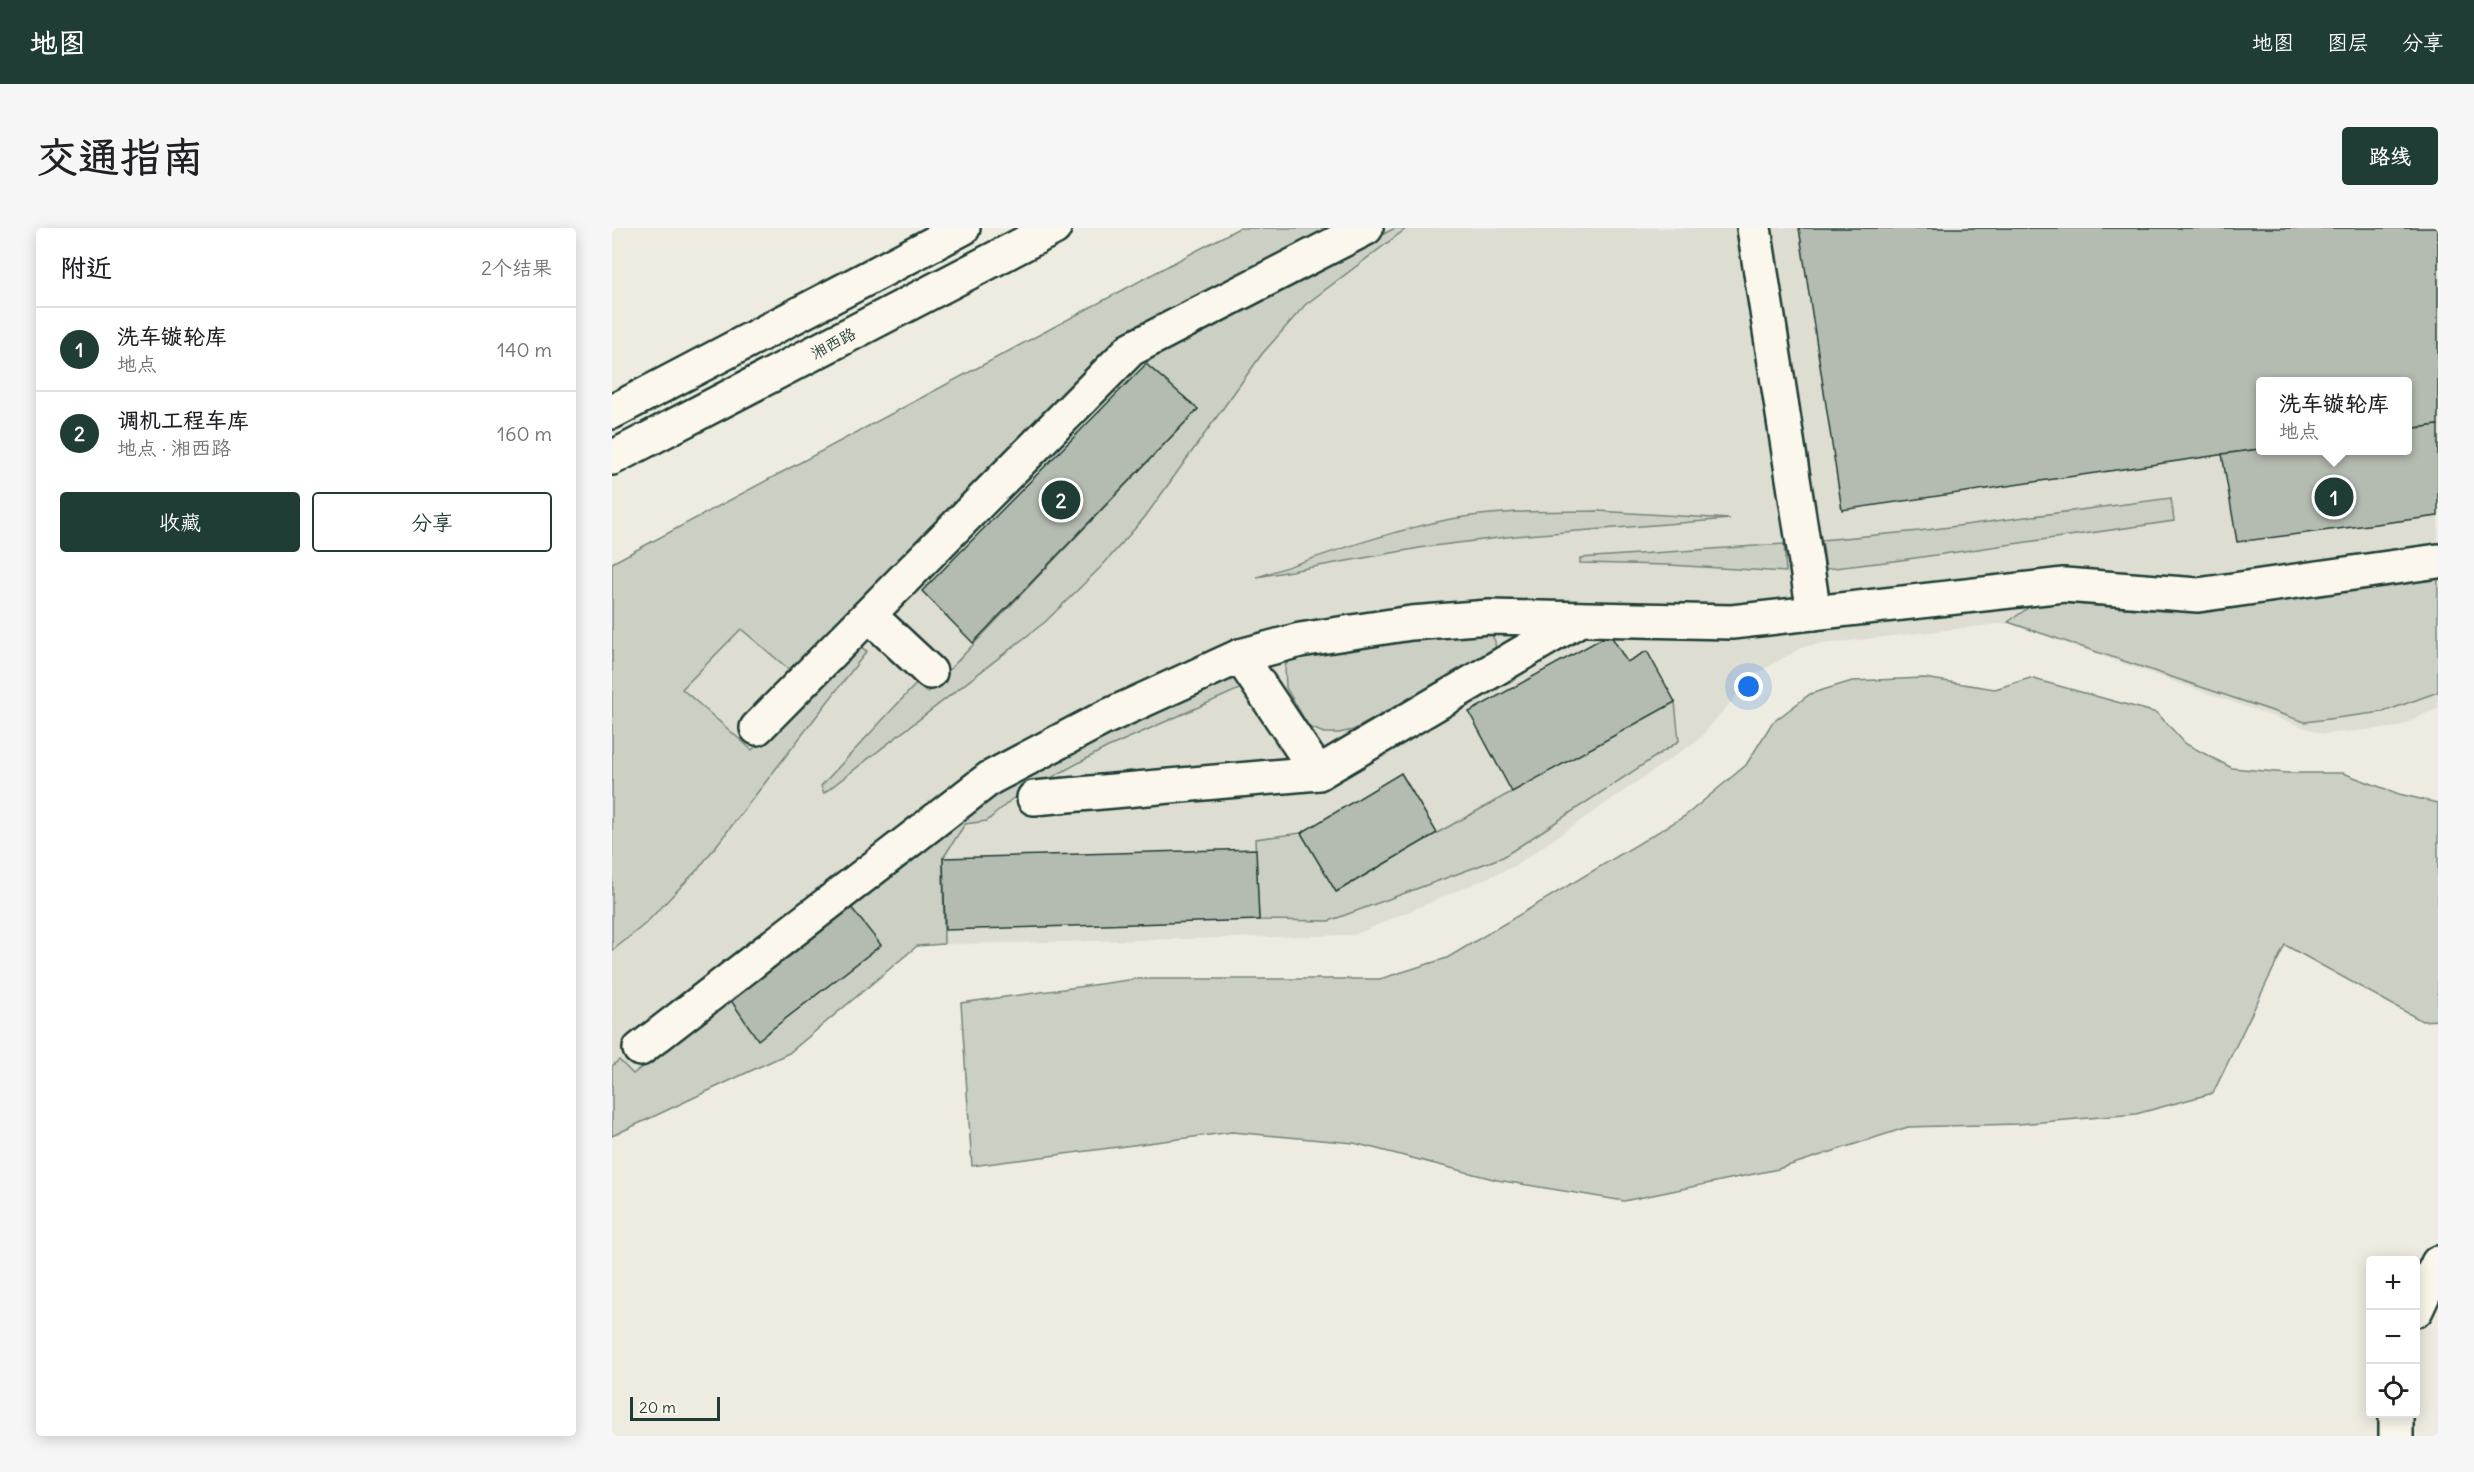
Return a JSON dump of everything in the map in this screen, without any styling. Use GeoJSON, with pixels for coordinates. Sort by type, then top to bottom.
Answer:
{"type":"FeatureCollection","features":[{"type":"Feature","properties":{"kind":"street"},"geometry":{"type":"LineString","coordinates":[[612,412],[963,228]]}},
{"type":"Feature","properties":{"kind":"street","name":"湘西路"},"geometry":{"type":"LineString","coordinates":[[612,458],[1054,228]]}},
{"type":"Feature","properties":{"kind":"street"},"geometry":{"type":"LineString","coordinates":[[757,728],[1131,349],[1366,228]]}},
{"type":"Feature","properties":{"kind":"street"},"geometry":{"type":"LineString","coordinates":[[1754,228],[1814,613]]}},
{"type":"Feature","properties":{"kind":"street"},"geometry":{"type":"LineString","coordinates":[[640,1049],[990,778],[1104,718],[1240,656],[1300,640],[1411,624],[1489,617],[1732,621],[2064,585],[2198,595],[2438,561]]}},
{"type":"Feature","properties":{"kind":"street"},"geometry":{"type":"LineString","coordinates":[[869,615],[930,672]]}},
{"type":"Feature","properties":{"kind":"street"},"geometry":{"type":"LineString","coordinates":[[1034,798],[1318,773],[1580,619]]}},
{"type":"Feature","properties":{"kind":"street"},"geometry":{"type":"LineString","coordinates":[[1240,656],[1318,773]]}},
{"type":"Feature","properties":{"kind":"street"},"geometry":{"type":"LineString","coordinates":[[2420,1300],[2438,1263]]}},
{"type":"Feature","properties":{"kind":"street"},"geometry":{"type":"LineString","coordinates":[[2396,1418],[2396,1436]]}},
{"type":"Feature","properties":{"kind":"shaded area"},"geometry":{"type":"Polygon","coordinates":[[[1239,228],[2438,228],[2438,708],[2398,727],[2323,734],[2008,623],[1805,646],[1755,674],[1698,740],[1515,866],[1354,935],[917,945],[789,1053],[612,1136],[612,563],[1239,228]]]}},
{"type":"Feature","properties":{"kind":"shaded area"},"geometry":{"type":"Polygon","coordinates":[[[1239,228],[1345,228],[1119,338],[792,672],[741,629],[682,689],[752,750],[855,644],[867,651],[699,868],[645,924],[612,951],[612,563],[1239,228]]]}},
{"type":"Feature","properties":{"kind":"shaded area"},"geometry":{"type":"Polygon","coordinates":[[[1395,228],[1407,228],[1305,305],[1262,354],[1145,517],[1102,566],[1045,622],[824,793],[821,786],[916,684],[927,693],[1198,409],[1146,364],[1160,351],[1395,228]]]}},
{"type":"Feature","properties":{"kind":"shaded area"},"geometry":{"type":"Polygon","coordinates":[[[2171,498],[2174,521],[1826,569],[1822,540],[1919,531],[2171,498]]]}},
{"type":"Feature","properties":{"kind":"shaded area"},"geometry":{"type":"Polygon","coordinates":[[[1598,511],[1730,519],[1515,536],[1425,547],[1257,577],[1377,538],[1451,519],[1506,513],[1598,511]]]}},
{"type":"Feature","properties":{"kind":"shaded area"},"geometry":{"type":"Polygon","coordinates":[[[1784,544],[1786,572],[1669,565],[1580,563],[1580,558],[1784,544]]]}},
{"type":"Feature","properties":{"kind":"shaded area"},"geometry":{"type":"Polygon","coordinates":[[[2438,575],[2438,692],[2383,712],[2305,722],[2008,622],[2038,601],[2164,611],[2222,610],[2438,575]]]}},
{"type":"Feature","properties":{"kind":"shaded area"},"geometry":{"type":"Polygon","coordinates":[[[1490,632],[1495,641],[1496,653],[1353,730],[1324,733],[1309,727],[1286,688],[1285,666],[1295,652],[1314,647],[1490,632]]]}},
{"type":"Feature","properties":{"kind":"shaded area"},"geometry":{"type":"Polygon","coordinates":[[[1234,673],[1244,687],[1106,748],[1012,799],[987,821],[965,824],[943,858],[944,944],[917,946],[789,1053],[612,1136],[612,1066],[619,1060],[633,1074],[989,798],[1099,734],[1234,673]]]}},
{"type":"Feature","properties":{"kind":"shaded area"},"geometry":{"type":"Polygon","coordinates":[[[1924,678],[1995,689],[2030,678],[2157,713],[2186,744],[2232,768],[2287,773],[2343,773],[2399,794],[2438,803],[2438,1020],[2422,1021],[2285,945],[2213,1093],[2136,1114],[2019,1124],[1908,1127],[1778,1169],[1624,1201],[1497,1180],[1354,1143],[1232,1132],[972,1166],[961,1003],[1136,979],[1380,979],[1447,958],[1685,816],[1746,765],[1772,723],[1810,694],[1852,681],[1924,678]]]}},
{"type":"Feature","properties":{"kind":"shaded area"},"geometry":{"type":"Polygon","coordinates":[[[1675,702],[1679,741],[1503,857],[1329,921],[1259,920],[1255,839],[1301,833],[1337,892],[1437,833],[1675,702]]]}},
{"type":"Feature","properties":{"kind":"building"},"geometry":{"type":"Polygon","coordinates":[[[1799,228],[2438,228],[2438,425],[2412,428],[2412,377],[2256,377],[2256,450],[1842,510],[1799,228]]]}},
{"type":"Feature","properties":{"kind":"building"},"geometry":{"type":"Polygon","coordinates":[[[1146,364],[1198,409],[973,643],[922,591],[1146,364]]]}},
{"type":"Feature","properties":{"kind":"building"},"geometry":{"type":"Polygon","coordinates":[[[2438,425],[2438,516],[2237,542],[2222,454],[2256,450],[2256,455],[2412,455],[2412,428],[2438,425]]]}},
{"type":"Feature","properties":{"kind":"building"},"geometry":{"type":"Polygon","coordinates":[[[1610,634],[1627,662],[1647,651],[1675,702],[1512,792],[1469,712],[1610,634]]]}},
{"type":"Feature","properties":{"kind":"building"},"geometry":{"type":"Polygon","coordinates":[[[1401,773],[1437,833],[1336,892],[1301,833],[1401,773]]]}},
{"type":"Feature","properties":{"kind":"building"},"geometry":{"type":"Polygon","coordinates":[[[1256,849],[1259,920],[945,930],[943,858],[1256,849]]]}},
{"type":"Feature","properties":{"kind":"building"},"geometry":{"type":"Polygon","coordinates":[[[850,906],[881,945],[758,1040],[730,999],[850,906]]]}},
{"type":"Feature","properties":{"kind":"place","name":"洗车镟轮库"},"geometry":{"type":"Point","coordinates":[2334,497]}},
{"type":"Feature","properties":{"kind":"place","name":"调机工程车库"},"geometry":{"type":"Point","coordinates":[1061,500]}}]}
